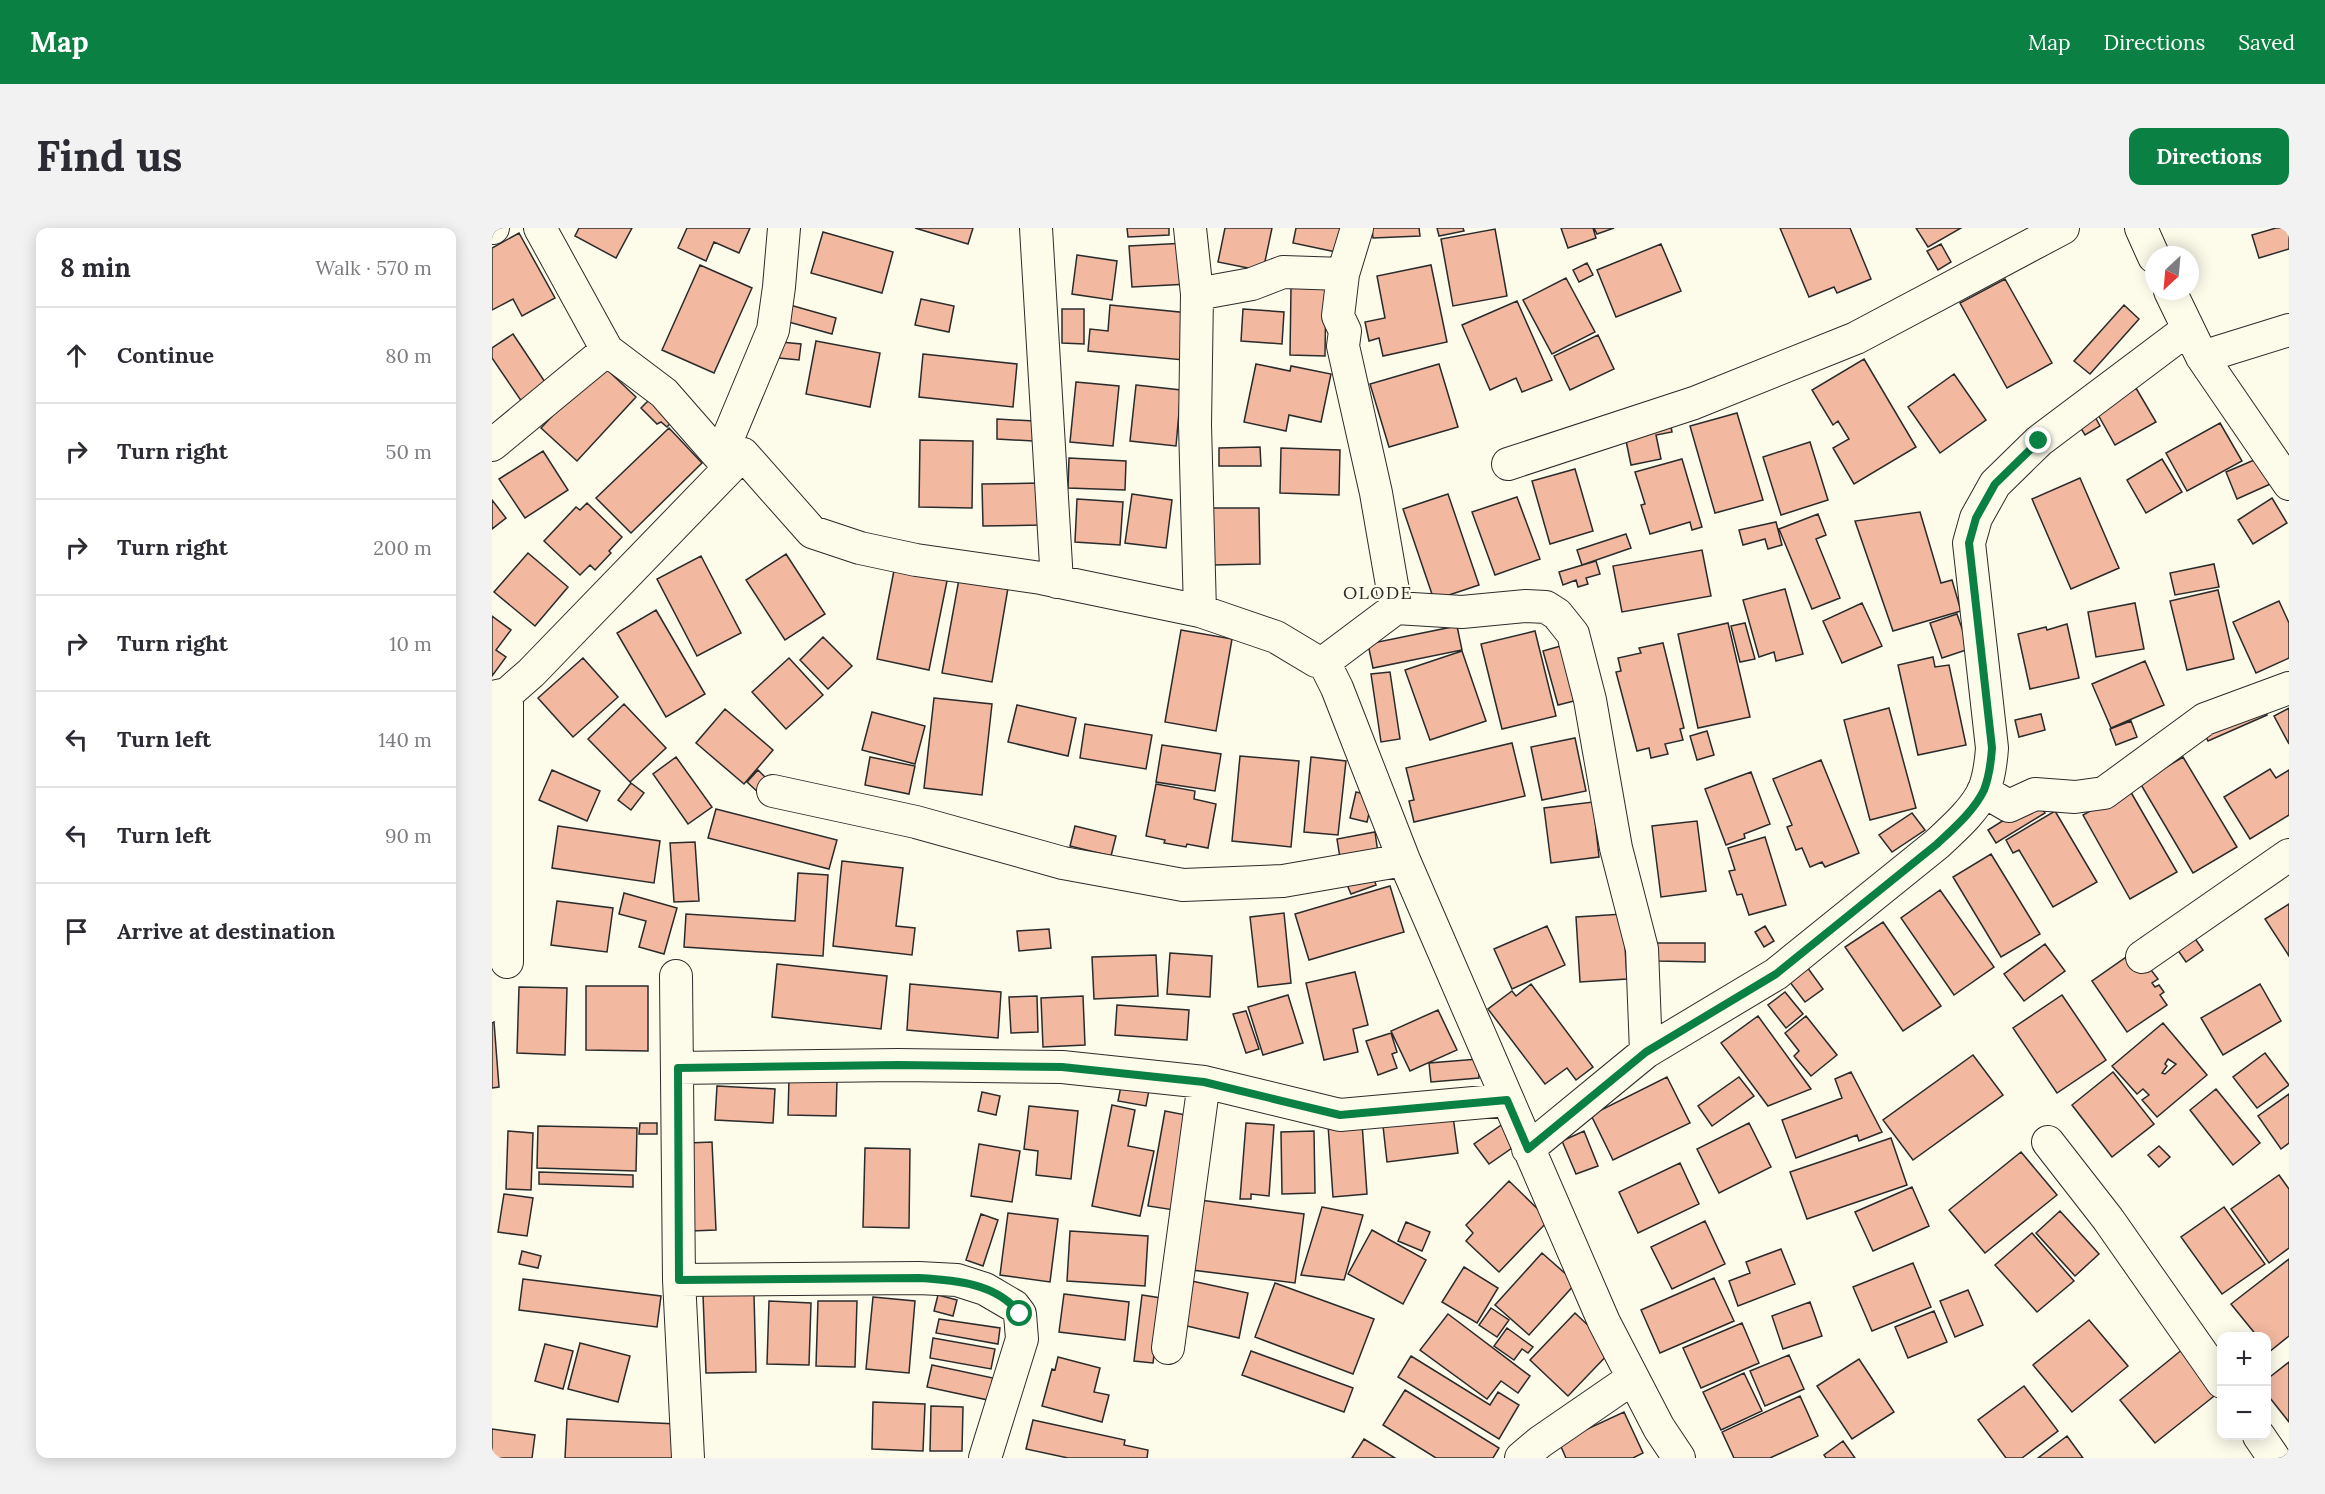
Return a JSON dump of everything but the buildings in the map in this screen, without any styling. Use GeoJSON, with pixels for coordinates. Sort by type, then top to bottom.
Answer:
{"type":"FeatureCollection","features":[{"type":"Feature","properties":{"kind":"street"},"geometry":{"type":"LineString","coordinates":[[540,228],[608,350],[664,393],[812,532],[860,548],[916,560],[1057,582],[1200,611],[1276,637],[1316,661],[1324,662],[1396,608],[1462,612],[1526,606],[1546,607],[1557,614],[1573,634],[1590,700],[1616,848],[1642,949],[1646,1052]]}},
{"type":"Feature","properties":{"kind":"street"},"geometry":{"type":"LineString","coordinates":[[507,962],[499,696],[531,673],[731,455],[773,330],[784,228]]}},
{"type":"Feature","properties":{"kind":"street"},"geometry":{"type":"LineString","coordinates":[[1036,228],[1057,582]]}},
{"type":"Feature","properties":{"kind":"street"},"geometry":{"type":"LineString","coordinates":[[1190,228],[1197,294],[1195,425],[1200,611]]}},
{"type":"Feature","properties":{"kind":"street"},"geometry":{"type":"LineString","coordinates":[[1357,228],[1343,274],[1338,316],[1345,331],[1343,346],[1376,493],[1396,608]]}},
{"type":"Feature","properties":{"kind":"street"},"geometry":{"type":"LineString","coordinates":[[1508,464],[1694,403],[1856,339],[2063,228]]}},
{"type":"Feature","properties":{"kind":"street"},"geometry":{"type":"LineString","coordinates":[[2140,228],[2149,246]]}},
{"type":"Feature","properties":{"kind":"street"},"geometry":{"type":"LineString","coordinates":[[1197,294],[1252,285],[1283,272],[1343,274]]}},
{"type":"Feature","properties":{"kind":"street"},"geometry":{"type":"LineString","coordinates":[[2174,300],[2202,357],[2289,484]]}},
{"type":"Feature","properties":{"kind":"street"},"geometry":{"type":"LineString","coordinates":[[1528,1149],[1646,1052],[1776,974],[1937,844],[1959,823],[1983,791],[1989,773],[1992,748],[1969,543],[1976,518],[1995,484],[2039,441],[2188,329]]}},
{"type":"Feature","properties":{"kind":"street"},"geometry":{"type":"LineString","coordinates":[[2202,357],[2289,330]]}},
{"type":"Feature","properties":{"kind":"street"},"geometry":{"type":"LineString","coordinates":[[492,445],[608,350]]}},
{"type":"Feature","properties":{"kind":"street"},"geometry":{"type":"LineString","coordinates":[[1324,662],[1337,688],[1404,860],[1604,1322],[1659,1428],[1679,1458]]}},
{"type":"Feature","properties":{"kind":"street"},"geometry":{"type":"LineString","coordinates":[[1983,791],[2009,806],[2035,794],[2075,797],[2104,793],[2205,719],[2289,688]]}},
{"type":"Feature","properties":{"kind":"street"},"geometry":{"type":"LineString","coordinates":[[773,791],[916,822],[1063,863],[1184,885],[1283,881],[1404,860]]}},
{"type":"Feature","properties":{"kind":"street"},"geometry":{"type":"LineString","coordinates":[[2142,957],[2289,855]]}},
{"type":"Feature","properties":{"kind":"street"},"geometry":{"type":"LineString","coordinates":[[676,976],[679,1280],[688,1458]]}},
{"type":"Feature","properties":{"kind":"street"},"geometry":{"type":"LineString","coordinates":[[678,1068],[898,1065],[1062,1067],[1204,1082],[1340,1115],[1507,1100]]}},
{"type":"Feature","properties":{"kind":"street"},"geometry":{"type":"LineString","coordinates":[[1168,1348],[1204,1082]]}},
{"type":"Feature","properties":{"kind":"street"},"geometry":{"type":"LineString","coordinates":[[2048,1142],[2108,1220],[2217,1375]]}},
{"type":"Feature","properties":{"kind":"street"},"geometry":{"type":"LineString","coordinates":[[679,1280],[919,1278],[957,1280],[1000,1296],[1014,1306],[1020,1314],[1022,1339],[985,1458]]}},
{"type":"Feature","properties":{"kind":"street"},"geometry":{"type":"LineString","coordinates":[[1521,1458],[1540,1442],[1634,1378]]}},
{"type":"Feature","properties":{"kind":"street"},"geometry":{"type":"LineString","coordinates":[[2262,1440],[2274,1458]]}},
{"type":"Feature","properties":{"kind":"district","name":"OLODE"},"geometry":{"type":"Point","coordinates":[1378,593]}},
{"type":"Feature","properties":{"kind":"route"},"geometry":{"type":"LineString","coordinates":[[1020,1314],[1014,1306],[1000,1296],[957,1280],[919,1278],[679,1280],[678,1068],[898,1065],[963,1068],[1062,1067],[1204,1082],[1340,1115],[1507,1100],[1528,1149],[1646,1052],[1776,974],[1937,844],[1959,823],[1983,791],[1989,773],[1992,748],[1969,543],[1976,518],[1995,484],[2039,441]]}}]}
